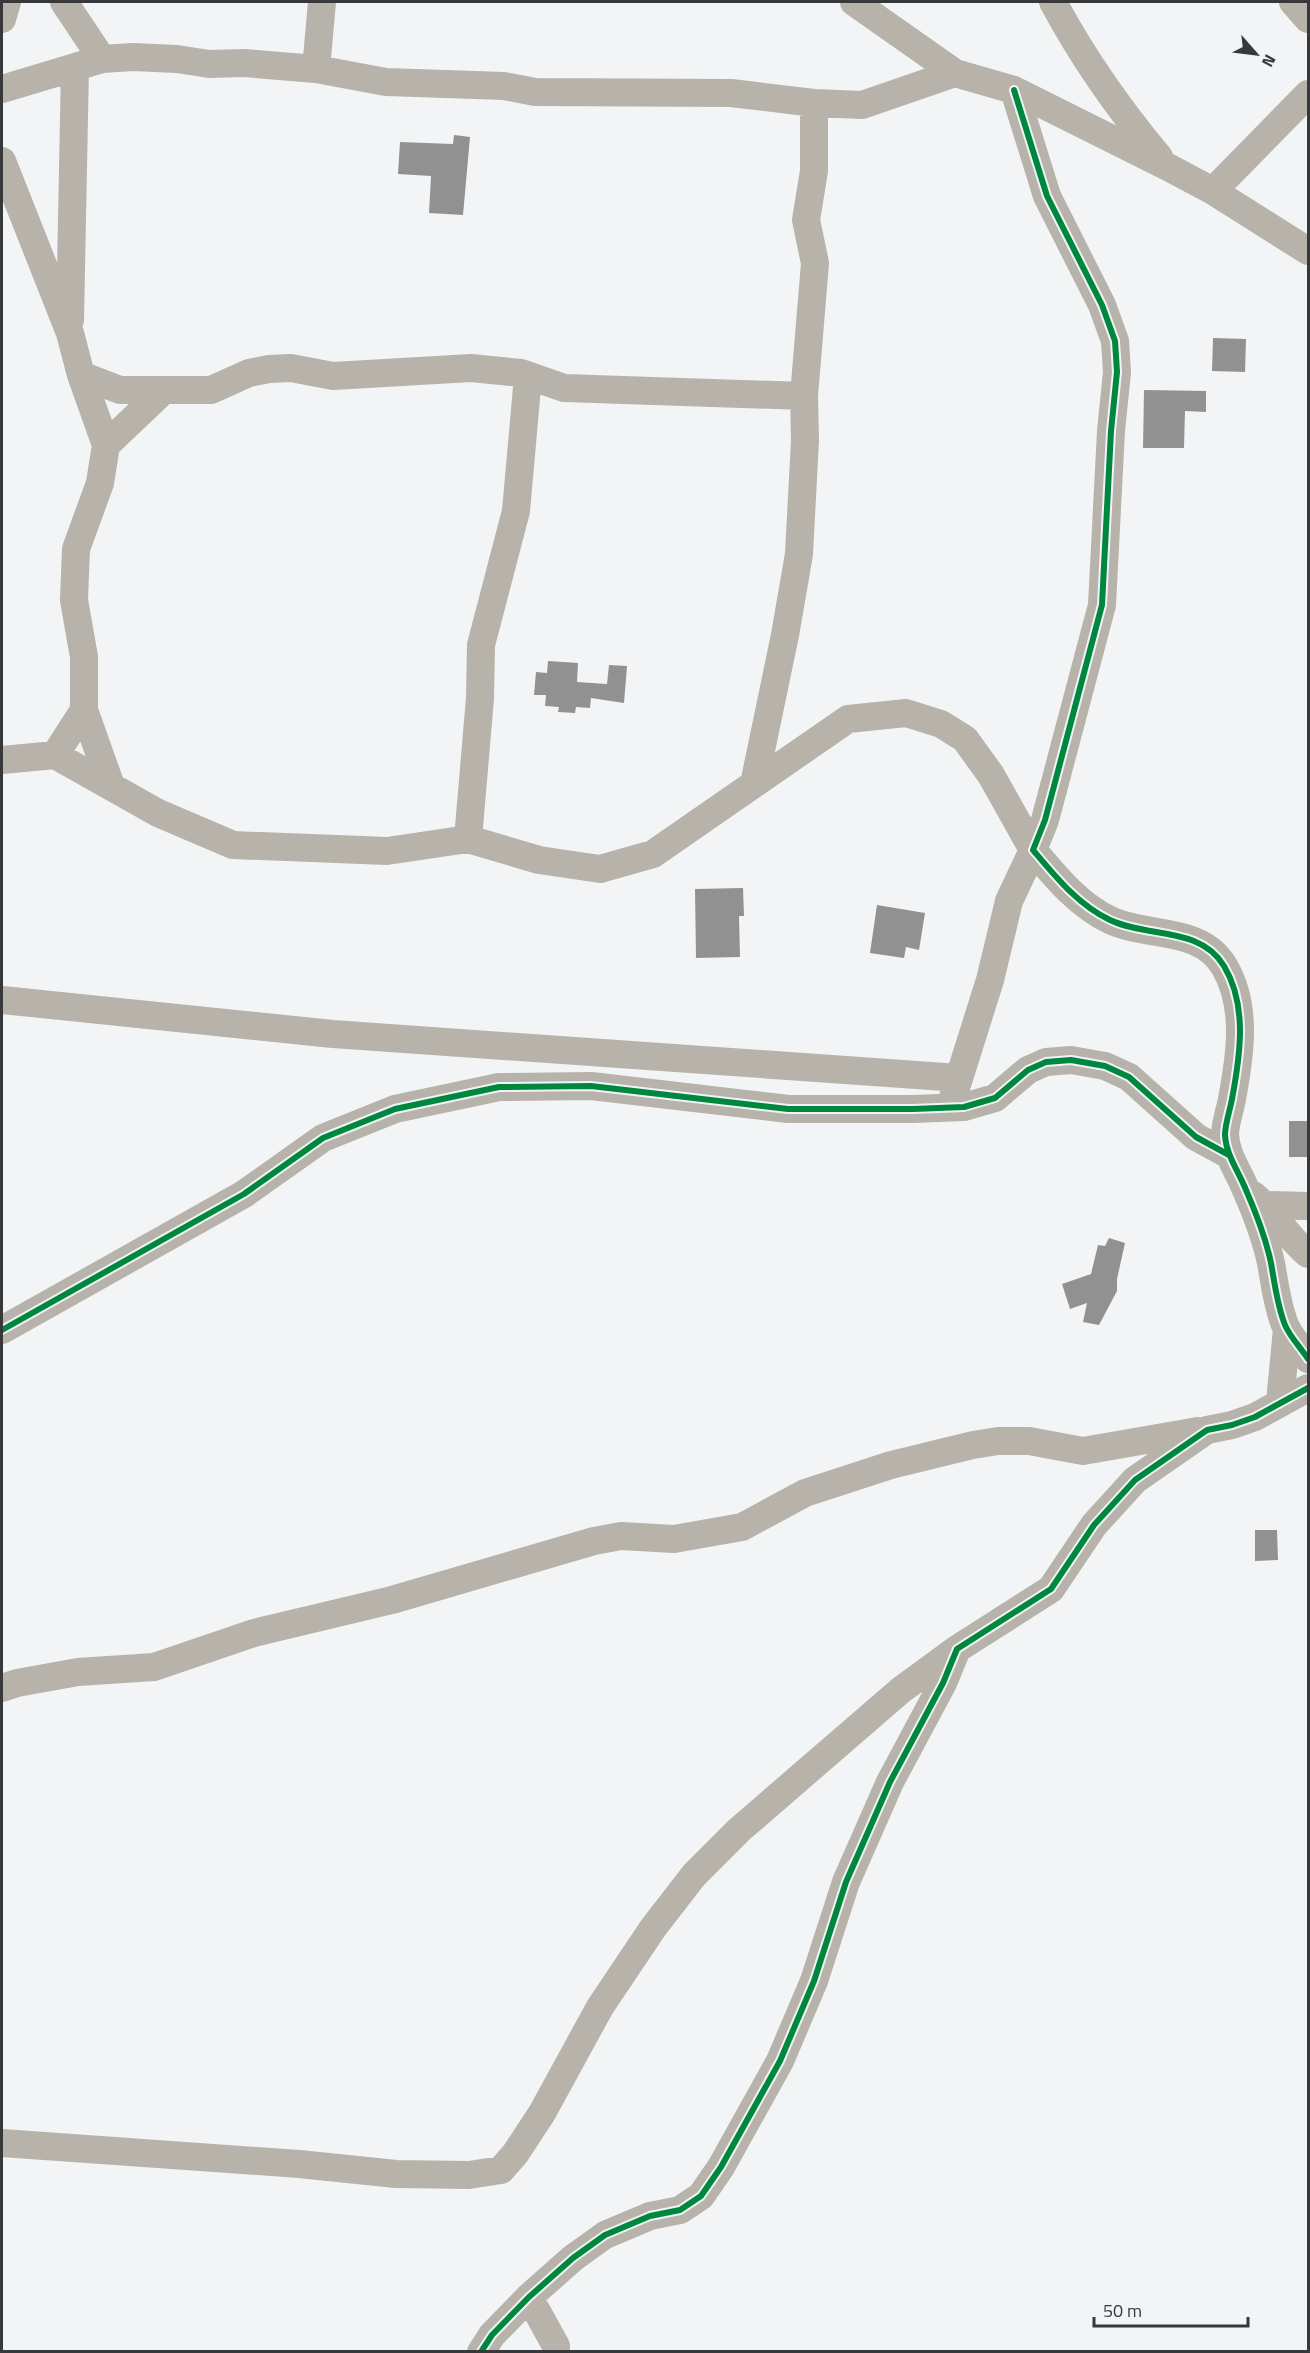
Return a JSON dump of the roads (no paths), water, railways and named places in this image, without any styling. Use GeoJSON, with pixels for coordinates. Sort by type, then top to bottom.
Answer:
{"type":"FeatureCollection","features":[{"type":"Feature","properties":{"kind":"street"},"geometry":{"type":"LineString","coordinates":[[2,19],[7,2]]}},
{"type":"Feature","properties":{"kind":"street"},"geometry":{"type":"LineString","coordinates":[[64,2],[88,63],[70,333]]}},
{"type":"Feature","properties":{"kind":"street"},"geometry":{"type":"LineString","coordinates":[[316,69],[322,2]]}},
{"type":"Feature","properties":{"kind":"street"},"geometry":{"type":"LineString","coordinates":[[854,2],[956,73],[1014,90],[1166,166],[1213,191],[1308,251]]}},
{"type":"Feature","properties":{"kind":"street"},"geometry":{"type":"LineString","coordinates":[[1053,2],[1074,41],[1120,110],[1166,166]]}},
{"type":"Feature","properties":{"kind":"street"},"geometry":{"type":"LineString","coordinates":[[1293,2],[1308,19]]}},
{"type":"Feature","properties":{"kind":"street"},"geometry":{"type":"LineString","coordinates":[[2,88],[88,63],[177,59],[208,64],[244,63],[316,69],[386,82],[504,86],[535,92],[731,93],[814,103],[862,105],[956,73]]}},
{"type":"Feature","properties":{"kind":"street"},"geometry":{"type":"LineString","coordinates":[[950,1107],[990,980],[1009,901],[1034,850],[1045,820],[1102,605],[1110,442],[1117,372],[1115,341],[1102,305],[1047,196],[1014,90]]}},
{"type":"Feature","properties":{"kind":"street"},"geometry":{"type":"LineString","coordinates":[[1213,191],[1308,94]]}},
{"type":"Feature","properties":{"kind":"street"},"geometry":{"type":"LineString","coordinates":[[754,784],[783,646],[799,554],[805,440],[804,396],[815,263],[806,220],[814,171],[814,103]]}},
{"type":"Feature","properties":{"kind":"street"},"geometry":{"type":"LineString","coordinates":[[2,161],[70,333],[81,375],[106,445],[100,483],[75,549],[74,600],[84,657],[84,710],[111,786]]}},
{"type":"Feature","properties":{"kind":"street"},"geometry":{"type":"LineString","coordinates":[[81,375],[120,390],[211,390],[249,373],[269,369],[291,368],[333,376],[471,368],[528,376],[564,388],[804,396]]}},
{"type":"Feature","properties":{"kind":"street"},"geometry":{"type":"LineString","coordinates":[[468,839],[480,698],[481,645],[516,511],[528,376]]}},
{"type":"Feature","properties":{"kind":"street"},"geometry":{"type":"LineString","coordinates":[[106,445],[165,390]]}},
{"type":"Feature","properties":{"kind":"street"},"geometry":{"type":"LineString","coordinates":[[55,754],[84,710]]}},
{"type":"Feature","properties":{"kind":"street"},"geometry":{"type":"LineString","coordinates":[[2,760],[55,754],[158,813],[233,845],[387,851],[468,839],[539,860],[600,869],[653,854],[848,718],[906,713],[940,723],[965,739],[991,775],[1034,850],[1062,884],[1109,920],[1141,932],[1194,939],[1215,952],[1226,968],[1237,1002],[1242,1042],[1225,1134],[1229,1155],[1256,1197],[1296,1244],[1308,1254]]}},
{"type":"Feature","properties":{"kind":"street"},"geometry":{"type":"LineString","coordinates":[[2,1000],[333,1034],[959,1078]]}},
{"type":"Feature","properties":{"kind":"street"},"geometry":{"type":"LineString","coordinates":[[2,1330],[244,1194],[323,1138],[395,1109],[499,1087],[567,1085],[788,1109],[950,1107],[995,1098],[1028,1070],[1046,1062],[1071,1060],[1105,1066],[1129,1077],[1196,1137],[1229,1155]]}},
{"type":"Feature","properties":{"kind":"street"},"geometry":{"type":"LineString","coordinates":[[1256,1197],[1308,1206]]}},
{"type":"Feature","properties":{"kind":"street"},"geometry":{"type":"LineString","coordinates":[[1256,1197],[1277,1305],[1287,1329],[1308,1359]]}},
{"type":"Feature","properties":{"kind":"street"},"geometry":{"type":"LineString","coordinates":[[1280,1402],[1287,1329]]}},
{"type":"Feature","properties":{"kind":"street"},"geometry":{"type":"LineString","coordinates":[[2,1688],[17,1683],[78,1672],[154,1667],[254,1634],[392,1600],[594,1541],[621,1536],[674,1539],[742,1527],[805,1493],[891,1465],[973,1445],[998,1441],[1029,1442],[1083,1450],[1207,1430],[1232,1425],[1308,1388]]}},
{"type":"Feature","properties":{"kind":"street"},"geometry":{"type":"LineString","coordinates":[[2,2143],[299,2164],[396,2174],[469,2175],[501,2170],[516,2154],[542,2113],[600,2007],[653,1928],[694,1875],[739,1830],[901,1690],[957,1649],[1051,1589],[1094,1525],[1135,1480],[1207,1430]]}},
{"type":"Feature","properties":{"kind":"street"},"geometry":{"type":"LineString","coordinates":[[481,2352],[492,2335],[529,2296],[573,2258],[605,2235],[650,2216],[680,2210],[701,2196],[721,2168],[780,2061],[814,1981],[846,1882],[890,1782],[943,1683],[957,1649]]}},
{"type":"Feature","properties":{"kind":"street"},"geometry":{"type":"LineString","coordinates":[[529,2296],[556,2346],[556,2352]]}}]}
